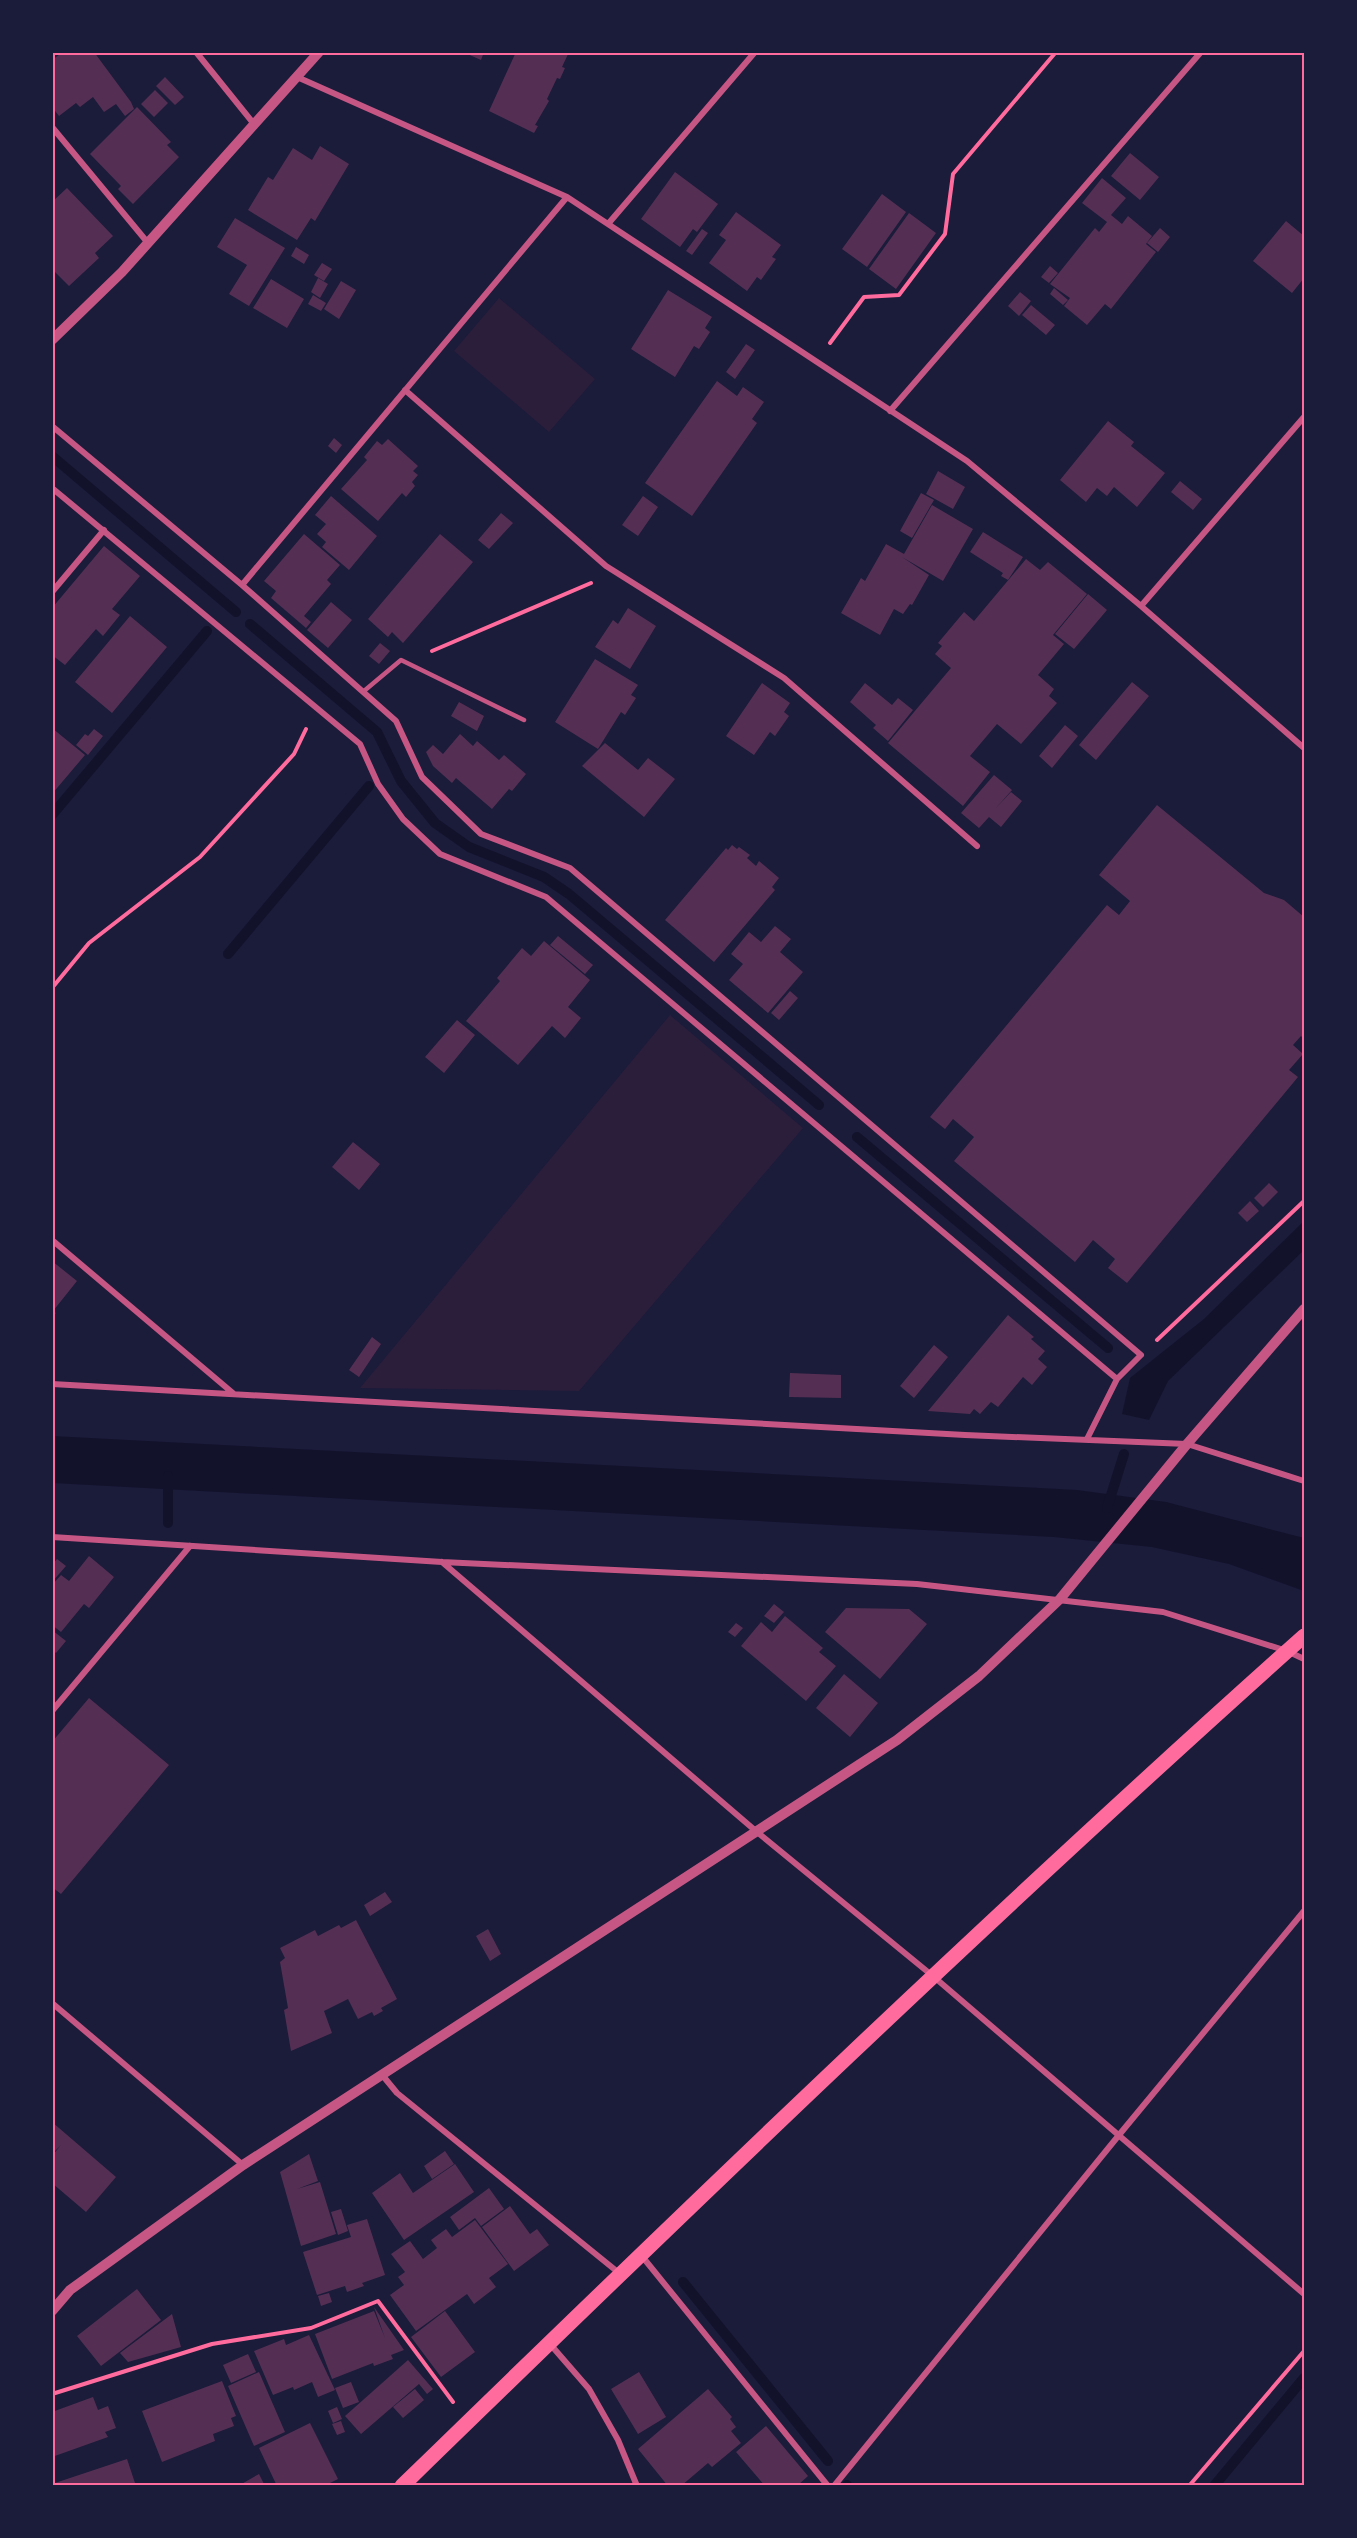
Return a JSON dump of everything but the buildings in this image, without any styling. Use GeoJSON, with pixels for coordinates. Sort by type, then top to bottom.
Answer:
{"type":"FeatureCollection","features":[{"type":"Feature","properties":{"kind":"main road"},"geometry":{"type":"LineString","coordinates":[[402,2486],[640,2254],[934,1977],[1296,1643]]}},
{"type":"Feature","properties":{"kind":"street"},"geometry":{"type":"LineString","coordinates":[[196,52],[254,124]]}},
{"type":"Feature","properties":{"kind":"street"},"geometry":{"type":"LineString","coordinates":[[52,340],[148,243],[319,52]]}},
{"type":"Feature","properties":{"kind":"street"},"geometry":{"type":"LineString","coordinates":[[608,224],[755,52]]}},
{"type":"Feature","properties":{"kind":"street"},"geometry":{"type":"LineString","coordinates":[[890,411],[1201,52]]}},
{"type":"Feature","properties":{"kind":"street"},"geometry":{"type":"LineString","coordinates":[[297,77],[567,197],[968,461],[1305,748]]}},
{"type":"Feature","properties":{"kind":"street"},"geometry":{"type":"LineString","coordinates":[[52,127],[148,243]]}},
{"type":"Feature","properties":{"kind":"street"},"geometry":{"type":"LineString","coordinates":[[242,585],[567,197]]}},
{"type":"Feature","properties":{"kind":"street"},"geometry":{"type":"LineString","coordinates":[[405,390],[606,566],[784,678],[977,846]]}},
{"type":"Feature","properties":{"kind":"street"},"geometry":{"type":"LineString","coordinates":[[1141,606],[1305,417]]}},
{"type":"Feature","properties":{"kind":"street"},"geometry":{"type":"LineString","coordinates":[[52,426],[242,585],[396,721],[422,777],[481,834],[570,868],[1141,1355],[1117,1379],[1087,1439]]}},
{"type":"Feature","properties":{"kind":"street"},"geometry":{"type":"LineString","coordinates":[[52,488],[360,744],[378,784],[403,819],[440,854],[546,897],[1117,1379]]}},
{"type":"Feature","properties":{"kind":"street"},"geometry":{"type":"LineString","coordinates":[[52,592],[104,530]]}},
{"type":"Feature","properties":{"kind":"street"},"geometry":{"type":"LineString","coordinates":[[52,1240],[234,1395]]}},
{"type":"Feature","properties":{"kind":"street"},"geometry":{"type":"LineString","coordinates":[[52,2311],[70,2290],[243,2165],[757,1832],[906,1733],[979,1676],[1060,1599],[1187,1444],[1305,1309]]}},
{"type":"Feature","properties":{"kind":"street"},"geometry":{"type":"LineString","coordinates":[[52,1384],[1187,1444],[1305,1481]]}},
{"type":"Feature","properties":{"kind":"street"},"geometry":{"type":"LineString","coordinates":[[52,1537],[442,1562],[917,1584],[1163,1612],[1296,1643],[1305,1659]]}},
{"type":"Feature","properties":{"kind":"street"},"geometry":{"type":"LineString","coordinates":[[52,1711],[190,1546]]}},
{"type":"Feature","properties":{"kind":"street"},"geometry":{"type":"LineString","coordinates":[[442,1562],[757,1832],[934,1977],[1305,2294]]}},
{"type":"Feature","properties":{"kind":"street"},"geometry":{"type":"LineString","coordinates":[[834,2486],[1119,2135],[1305,1911]]}},
{"type":"Feature","properties":{"kind":"street"},"geometry":{"type":"LineString","coordinates":[[52,2003],[243,2165]]}},
{"type":"Feature","properties":{"kind":"street"},"geometry":{"type":"LineString","coordinates":[[382,2076],[397,2092],[620,2274]]}},
{"type":"Feature","properties":{"kind":"street"},"geometry":{"type":"LineString","coordinates":[[640,2254],[828,2486]]}},
{"type":"Feature","properties":{"kind":"street"},"geometry":{"type":"LineString","coordinates":[[549,2343],[589,2389],[618,2440],[637,2486]]}},
{"type":"Feature","properties":{"kind":"lane"},"geometry":{"type":"LineString","coordinates":[[364,691],[401,660],[524,720]]}},
{"type":"Feature","properties":{"kind":"path"},"geometry":{"type":"LineString","coordinates":[[815,362],[864,297],[899,295],[945,234],[953,174],[1056,52]]}},
{"type":"Feature","properties":{"kind":"path"},"geometry":{"type":"LineString","coordinates":[[407,662],[592,582],[606,566]]}},
{"type":"Feature","properties":{"kind":"path"},"geometry":{"type":"LineString","coordinates":[[52,988],[89,943],[200,857],[294,754],[316,708]]}},
{"type":"Feature","properties":{"kind":"path"},"geometry":{"type":"LineString","coordinates":[[1141,1355],[1305,1201]]}},
{"type":"Feature","properties":{"kind":"path"},"geometry":{"type":"LineString","coordinates":[[52,2394],[212,2344],[311,2328],[378,2301],[468,2422]]}},
{"type":"Feature","properties":{"kind":"path"},"geometry":{"type":"LineString","coordinates":[[1189,2486],[1305,2351]]}},
{"type":"Feature","properties":{"kind":"shaded area"},"geometry":{"type":"Polygon","coordinates":[[[499,298],[595,379],[549,432],[454,351],[499,298]]]}},
{"type":"Feature","properties":{"kind":"shaded area"},"geometry":{"type":"Polygon","coordinates":[[[670,1015],[803,1128],[579,1391],[360,1388],[670,1015]]]}},
{"type":"Feature","properties":{"kind":"shaded area"},"geometry":{"type":"Polygon","coordinates":[[[1304,1221],[1304,1250],[1168,1381],[1149,1420],[1122,1414],[1130,1378],[1204,1319],[1304,1221]]]}},
{"type":"Feature","properties":{"kind":"shaded area"},"geometry":{"type":"Polygon","coordinates":[[[52,1436],[1077,1490],[1166,1502],[1304,1538],[1304,1591],[1229,1564],[1152,1547],[1054,1537],[53,1483],[52,1436]]]}},
{"type":"Feature","properties":{"kind":"waterway"},"geometry":{"type":"LineString","coordinates":[[52,456],[236,612]]}},
{"type":"Feature","properties":{"kind":"waterway"},"geometry":{"type":"LineString","coordinates":[[250,624],[377,732],[401,781],[435,823],[469,847],[544,877],[569,894],[819,1105]]}},
{"type":"Feature","properties":{"kind":"waterway"},"geometry":{"type":"LineString","coordinates":[[52,815],[207,631]]}},
{"type":"Feature","properties":{"kind":"waterway"},"geometry":{"type":"LineString","coordinates":[[228,954],[369,786]]}},
{"type":"Feature","properties":{"kind":"waterway"},"geometry":{"type":"LineString","coordinates":[[857,1137],[1108,1348]]}},
{"type":"Feature","properties":{"kind":"waterway"},"geometry":{"type":"LineString","coordinates":[[1107,1508],[1124,1454]]}},
{"type":"Feature","properties":{"kind":"waterway"},"geometry":{"type":"LineString","coordinates":[[168,1476],[168,1523]]}},
{"type":"Feature","properties":{"kind":"waterway"},"geometry":{"type":"LineString","coordinates":[[683,2282],[828,2461]]}},
{"type":"Feature","properties":{"kind":"waterway"},"geometry":{"type":"LineString","coordinates":[[1214,2486],[1304,2378]]}}]}
